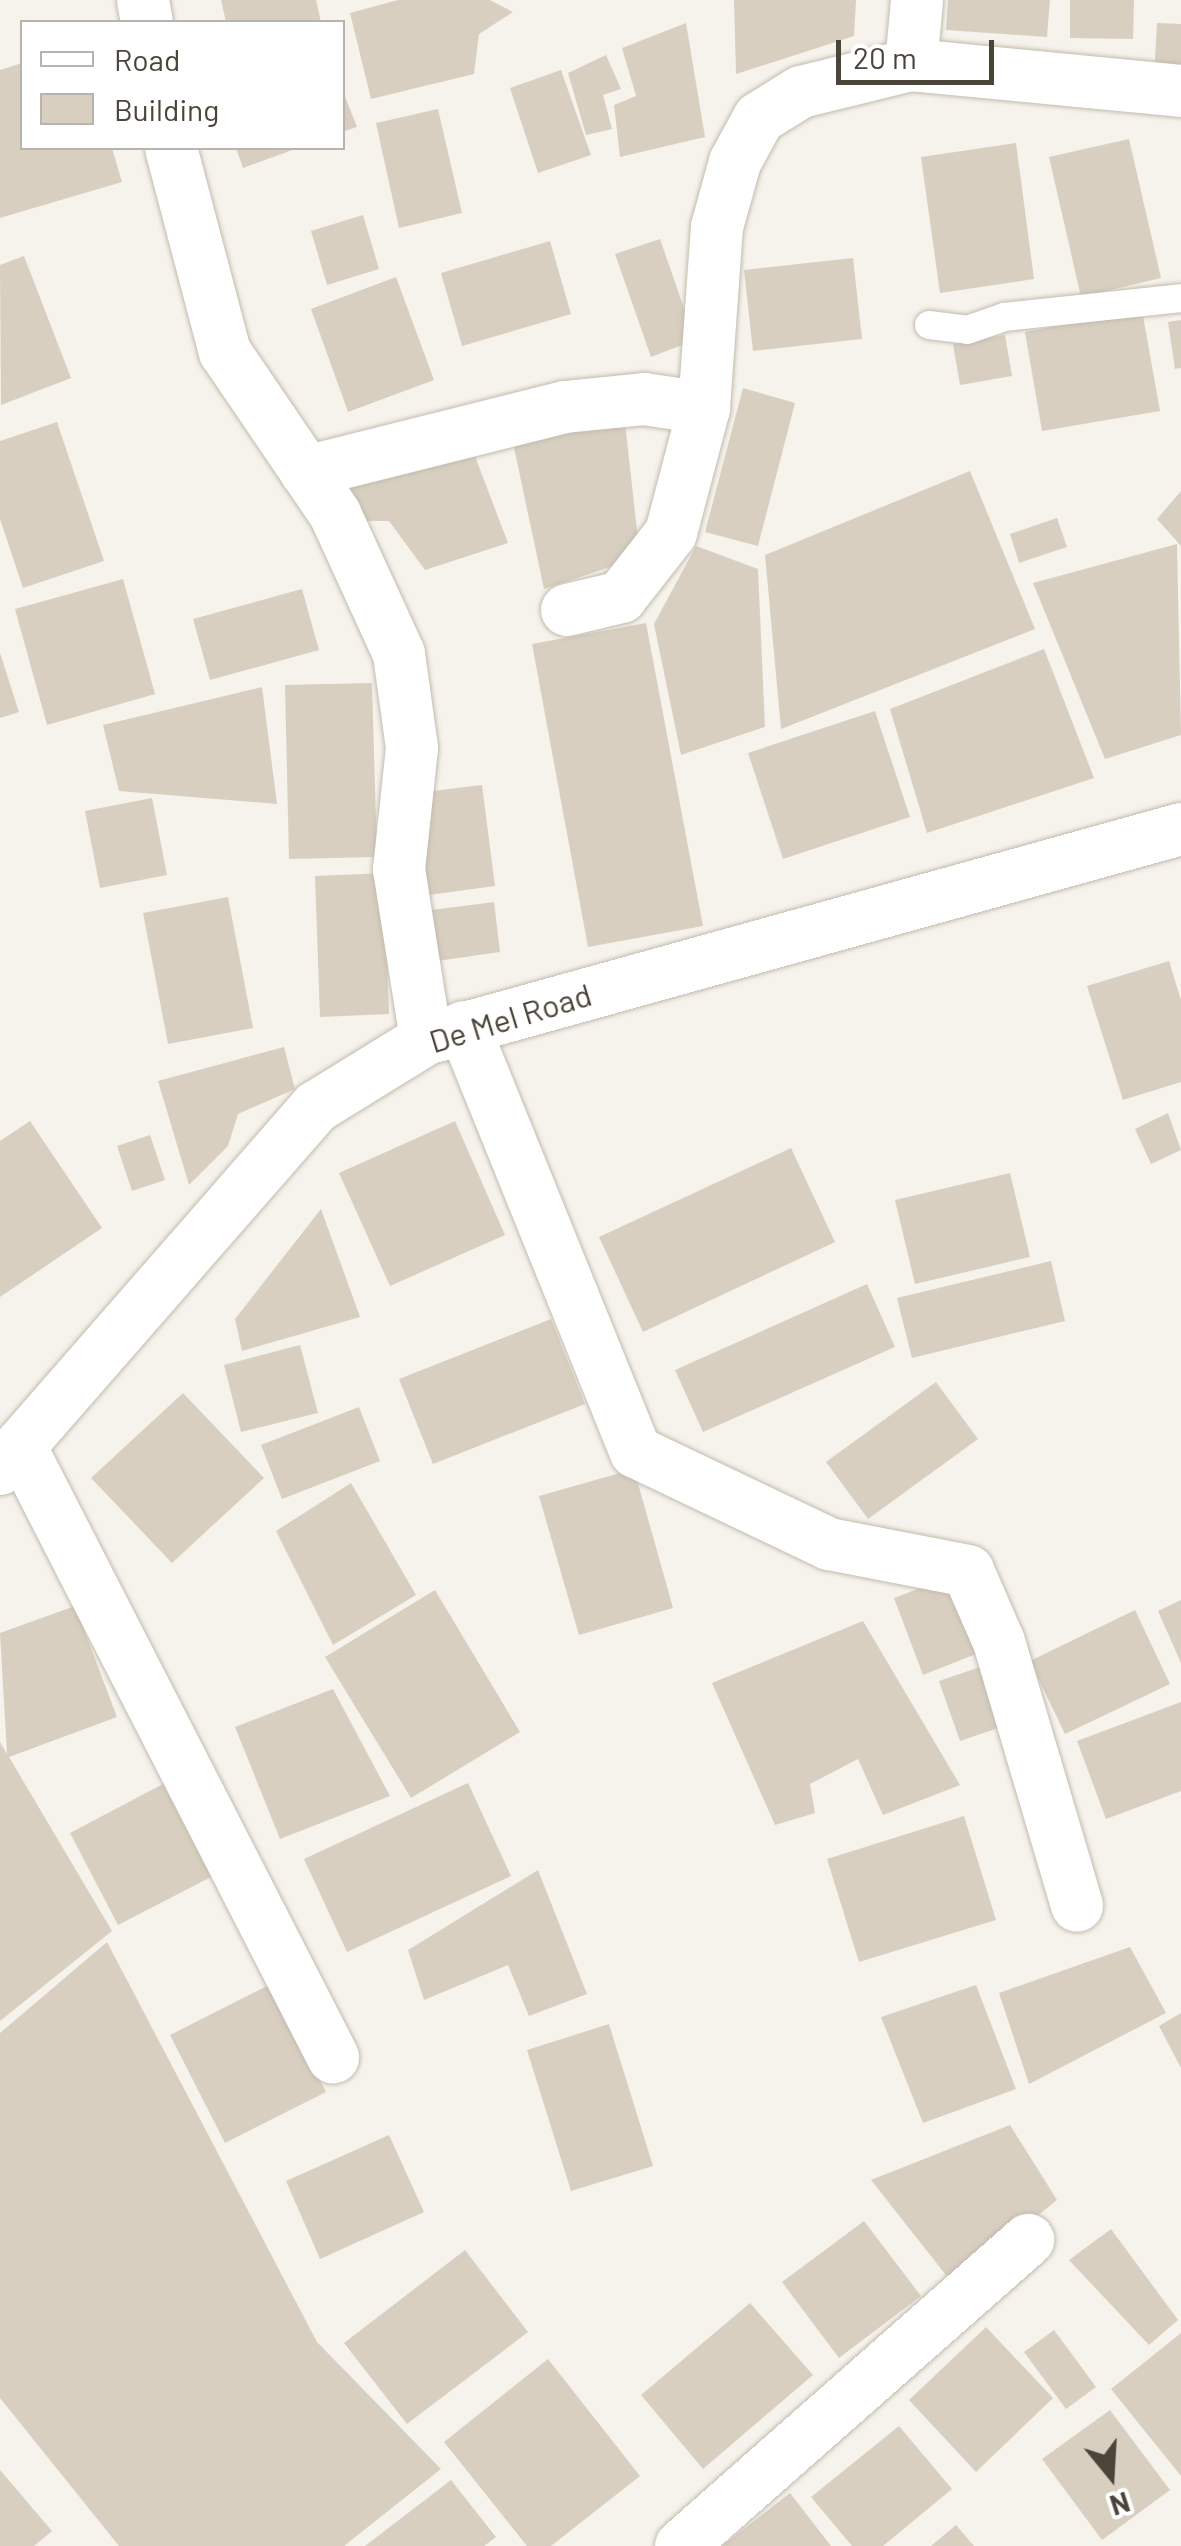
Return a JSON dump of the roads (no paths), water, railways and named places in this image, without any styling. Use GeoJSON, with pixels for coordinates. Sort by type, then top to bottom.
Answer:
{"type":"FeatureCollection","features":[{"type":"Feature","properties":{"kind":"street"},"geometry":{"type":"LineString","coordinates":[[911,65],[918,0]]}},
{"type":"Feature","properties":{"kind":"street"},"geometry":{"type":"LineString","coordinates":[[567,610],[621,597],[671,533],[704,408],[717,227],[752,130],[801,92],[911,65],[1181,91]]}},
{"type":"Feature","properties":{"kind":"street"},"geometry":{"type":"LineString","coordinates":[[173,150],[225,352],[335,514],[399,654],[412,748],[399,868],[445,1033],[636,1452],[829,1544],[968,1571],[999,1642],[1077,1906]]}},
{"type":"Feature","properties":{"kind":"street"},"geometry":{"type":"LineString","coordinates":[[306,472],[566,406],[644,398],[704,408]]}},
{"type":"Feature","properties":{"kind":"street","name":"De Mel Road"},"geometry":{"type":"LineString","coordinates":[[10,1458],[316,1107],[445,1033],[1180,832]]}},
{"type":"Feature","properties":{"kind":"street"},"geometry":{"type":"LineString","coordinates":[[10,1458],[333,2057]]}},
{"type":"Feature","properties":{"kind":"street"},"geometry":{"type":"LineString","coordinates":[[680,2546],[1028,2240]]}},
{"type":"Feature","properties":{"kind":"lane"},"geometry":{"type":"LineString","coordinates":[[929,325],[967,330],[1004,318],[1181,298]]}}]}
